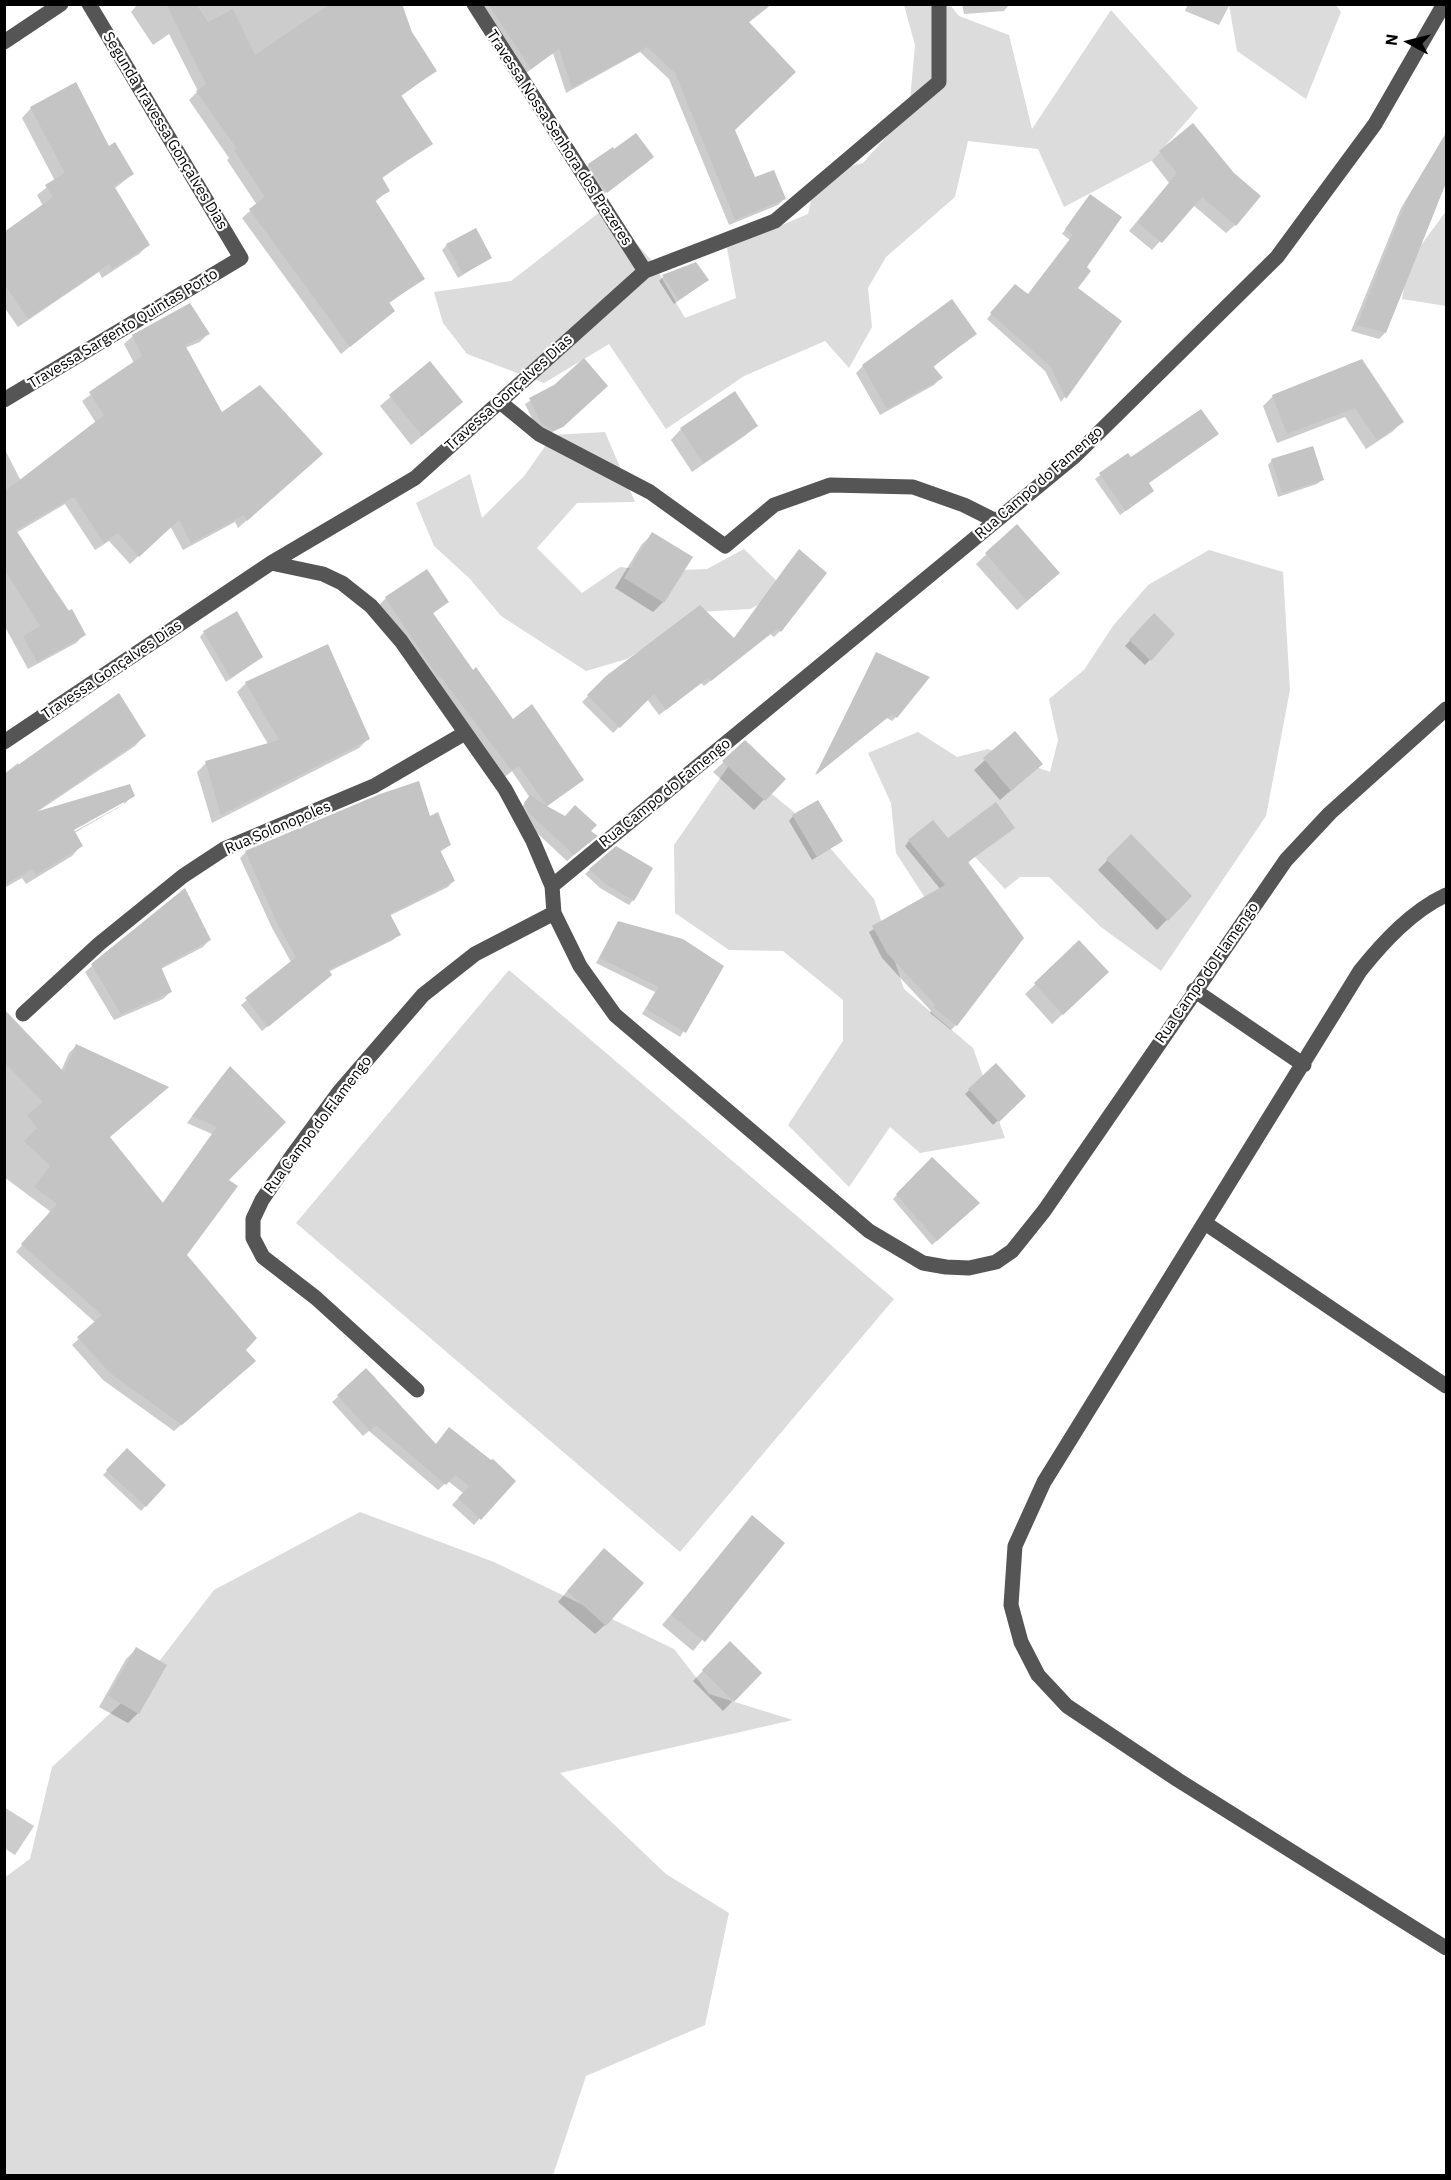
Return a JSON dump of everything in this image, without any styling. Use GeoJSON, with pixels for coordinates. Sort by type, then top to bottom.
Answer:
{"type":"FeatureCollection","features":[{"type":"Feature","properties":{"kind":"street"},"geometry":{"type":"LineString","coordinates":[[4,42],[61,4]]}},
{"type":"Feature","properties":{"kind":"street","name":"Segunda Travessa Gonçalves Dias"},"geometry":{"type":"LineString","coordinates":[[89,4],[241,258]]}},
{"type":"Feature","properties":{"kind":"street","name":"Travessa Nossa Senhora dos Prazeres"},"geometry":{"type":"LineString","coordinates":[[474,4],[645,271]]}},
{"type":"Feature","properties":{"kind":"street","name":"Travessa Gonçalves Dias"},"geometry":{"type":"LineString","coordinates":[[4,742],[271,563],[415,478],[645,271],[775,221],[939,82],[939,4]]}},
{"type":"Feature","properties":{"kind":"street","name":"Rua Campo do Famengo"},"geometry":{"type":"LineString","coordinates":[[552,886],[1075,456],[1277,257],[1376,124],[1444,4]]}},
{"type":"Feature","properties":{"kind":"street","name":"Travessa Sargento Quintas Porto"},"geometry":{"type":"LineString","coordinates":[[4,400],[241,258]]}},
{"type":"Feature","properties":{"kind":"street"},"geometry":{"type":"LineString","coordinates":[[500,402],[539,434],[650,492],[724,546],[774,505],[830,485],[912,487],[964,505],[996,521]]}},
{"type":"Feature","properties":{"kind":"street"},"geometry":{"type":"LineString","coordinates":[[271,563],[323,574],[342,583],[371,606],[401,641],[505,789],[552,886],[555,913]]}},
{"type":"Feature","properties":{"kind":"street","name":"Rua Campo do Flamengo"},"geometry":{"type":"LineString","coordinates":[[417,1390],[316,1298],[263,1257],[253,1238],[253,1219],[262,1200],[339,1092],[423,995],[475,954],[555,913],[587,980],[615,1015],[869,1231],[923,1263],[969,1268],[996,1262],[1012,1251],[1044,1211],[1194,990],[1286,860],[1330,813],[1446,709]]}},
{"type":"Feature","properties":{"kind":"street","name":"Rua Solonopoles"},"geometry":{"type":"LineString","coordinates":[[23,1014],[99,944],[183,876],[224,849],[374,786],[465,733]]}},
{"type":"Feature","properties":{"kind":"street"},"geometry":{"type":"LineString","coordinates":[[1446,895],[1417,913],[1378,948],[1360,971],[1304,1065],[1044,1482],[1015,1546],[1011,1605],[1021,1642],[1038,1675],[1067,1706],[1178,1780],[1446,1948]]}},
{"type":"Feature","properties":{"kind":"street"},"geometry":{"type":"LineString","coordinates":[[1194,990],[1304,1065]]}},
{"type":"Feature","properties":{"kind":"street"},"geometry":{"type":"LineString","coordinates":[[1205,1223],[1446,1386]]}},
{"type":"Feature","properties":{"kind":"shaded area"},"geometry":{"type":"Polygon","coordinates":[[[904,5],[950,5],[959,16],[1009,35],[1032,129],[1111,10],[1198,108],[1153,160],[1064,207],[1038,149],[968,141],[955,197],[886,257],[868,288],[872,327],[849,368],[825,341],[744,376],[666,429],[609,344],[544,383],[467,354],[443,323],[434,292],[511,281],[605,208],[652,261],[685,318],[736,298],[727,248],[808,214],[817,175],[863,163],[909,111],[915,45],[904,5]]]}},
{"type":"Feature","properties":{"kind":"shaded area"},"geometry":{"type":"Polygon","coordinates":[[[1229,5],[1336,5],[1341,12],[1306,99],[1237,51],[1229,5]]]}},
{"type":"Feature","properties":{"kind":"shaded area"},"geometry":{"type":"Polygon","coordinates":[[[1446,211],[1446,306],[1402,299],[1408,263],[1446,211]]]}},
{"type":"Feature","properties":{"kind":"shaded area"},"geometry":{"type":"Polygon","coordinates":[[[605,432],[635,502],[577,503],[537,548],[582,593],[620,567],[654,571],[707,569],[744,549],[787,591],[750,609],[699,612],[627,659],[586,671],[501,616],[470,579],[434,546],[416,503],[470,474],[482,518],[525,475],[553,435],[605,432]]]}},
{"type":"Feature","properties":{"kind":"shaded area"},"geometry":{"type":"Polygon","coordinates":[[[1209,550],[1283,572],[1290,690],[1266,816],[1161,971],[1101,927],[1049,877],[1020,877],[1005,889],[974,856],[934,912],[896,853],[891,803],[868,753],[918,732],[957,757],[988,749],[1050,772],[1058,740],[1049,699],[1084,670],[1113,626],[1148,585],[1209,550]]]}},
{"type":"Feature","properties":{"kind":"shaded area"},"geometry":{"type":"Polygon","coordinates":[[[732,761],[812,827],[874,899],[904,989],[973,1048],[1005,1138],[920,1153],[890,1127],[849,1187],[788,1125],[843,1041],[843,1000],[783,951],[729,950],[675,913],[674,845],[732,761]]]}},
{"type":"Feature","properties":{"kind":"shaded area"},"geometry":{"type":"Polygon","coordinates":[[[509,970],[894,1299],[680,1552],[296,1223],[509,970]]]}},
{"type":"Feature","properties":{"kind":"shaded area"},"geometry":{"type":"Polygon","coordinates":[[[360,1512],[494,1562],[674,1649],[709,1694],[793,1720],[560,1773],[666,1874],[729,1913],[705,2025],[586,2076],[553,2175],[5,2175],[4,1878],[30,1859],[52,1767],[141,1685],[214,1590],[360,1512]]]}},
{"type":"Feature","properties":{"kind":"building"},"geometry":{"type":"Polygon","coordinates":[[[166,4],[196,4],[208,22],[233,9],[255,55],[330,4],[402,4],[412,32],[437,71],[401,95],[433,144],[382,177],[390,191],[375,200],[425,279],[389,302],[395,311],[350,347],[249,209],[265,197],[234,150],[237,149],[196,91],[206,84],[166,4]]]}},
{"type":"Feature","properties":{"kind":"building"},"geometry":{"type":"Polygon","coordinates":[[[488,4],[772,4],[749,22],[796,72],[735,130],[755,177],[774,170],[786,199],[735,220],[675,73],[647,47],[572,88],[559,49],[531,69],[488,4]]]}},
{"type":"Feature","properties":{"kind":"building"},"geometry":{"type":"Polygon","coordinates":[[[76,82],[109,146],[115,142],[134,174],[114,186],[150,245],[112,269],[109,264],[28,319],[4,284],[4,232],[53,197],[45,185],[65,173],[30,107],[76,82]]]}},
{"type":"Feature","properties":{"kind":"building"},"geometry":{"type":"Polygon","coordinates":[[[1193,123],[1234,173],[1261,196],[1236,226],[1202,197],[1162,243],[1137,222],[1177,173],[1159,151],[1193,123]]]}},
{"type":"Feature","properties":{"kind":"building"},"geometry":{"type":"Polygon","coordinates":[[[636,133],[654,157],[607,193],[588,164],[636,133]]]}},
{"type":"Feature","properties":{"kind":"building"},"geometry":{"type":"Polygon","coordinates":[[[1446,133],[1446,183],[1386,333],[1357,325],[1407,199],[1446,133]]]}},
{"type":"Feature","properties":{"kind":"building"},"geometry":{"type":"Polygon","coordinates":[[[1090,194],[1122,217],[1087,267],[1091,271],[1078,288],[1122,321],[1066,399],[1050,366],[990,313],[1015,284],[1028,294],[1073,235],[1065,229],[1090,194]]]}},
{"type":"Feature","properties":{"kind":"building"},"geometry":{"type":"Polygon","coordinates":[[[476,228],[492,258],[463,274],[446,244],[476,228]]]}},
{"type":"Feature","properties":{"kind":"building"},"geometry":{"type":"Polygon","coordinates":[[[696,262],[709,280],[679,300],[662,275],[696,262]]]}},
{"type":"Feature","properties":{"kind":"building"},"geometry":{"type":"Polygon","coordinates":[[[952,299],[977,334],[933,366],[943,378],[887,409],[862,365],[952,299]]]}},
{"type":"Feature","properties":{"kind":"building"},"geometry":{"type":"Polygon","coordinates":[[[190,303],[210,334],[185,345],[222,412],[260,385],[323,454],[247,521],[244,515],[191,543],[179,520],[139,557],[118,533],[104,543],[74,497],[16,530],[68,611],[72,609],[86,635],[37,662],[23,636],[40,626],[4,569],[4,492],[104,415],[89,392],[142,356],[132,335],[190,303]]]}},
{"type":"Feature","properties":{"kind":"building"},"geometry":{"type":"Polygon","coordinates":[[[584,358],[608,386],[563,427],[554,431],[541,423],[529,398],[554,385],[584,358]]]}},
{"type":"Feature","properties":{"kind":"building"},"geometry":{"type":"Polygon","coordinates":[[[1362,359],[1404,422],[1377,440],[1355,408],[1287,434],[1272,395],[1362,359]]]}},
{"type":"Feature","properties":{"kind":"building"},"geometry":{"type":"Polygon","coordinates":[[[430,361],[463,402],[422,436],[389,395],[430,361]]]}},
{"type":"Feature","properties":{"kind":"building"},"geometry":{"type":"Polygon","coordinates":[[[735,391],[758,426],[703,463],[680,428],[735,391]]]}},
{"type":"Feature","properties":{"kind":"building"},"geometry":{"type":"Polygon","coordinates":[[[1201,409],[1219,434],[1149,483],[1154,491],[1126,511],[1099,473],[1128,453],[1131,457],[1201,409]]]}},
{"type":"Feature","properties":{"kind":"building"},"geometry":{"type":"Polygon","coordinates":[[[1313,446],[1324,480],[1282,493],[1271,459],[1313,446]]]}},
{"type":"Feature","properties":{"kind":"building"},"geometry":{"type":"Polygon","coordinates":[[[1017,524],[1060,573],[1027,601],[985,553],[1017,524]]]}},
{"type":"Feature","properties":{"kind":"building"},"geometry":{"type":"Polygon","coordinates":[[[652,532],[693,557],[664,603],[624,578],[652,532]]]}},
{"type":"Feature","properties":{"kind":"building"},"geometry":{"type":"Polygon","coordinates":[[[799,549],[827,573],[781,632],[777,629],[711,681],[708,678],[666,710],[654,694],[620,728],[587,695],[606,676],[700,605],[734,638],[799,549]]]}},
{"type":"Feature","properties":{"kind":"building"},"geometry":{"type":"Polygon","coordinates":[[[427,569],[449,602],[433,613],[473,670],[476,667],[513,719],[532,704],[584,780],[547,806],[565,816],[575,805],[597,825],[591,831],[598,836],[574,855],[529,813],[524,803],[530,795],[546,805],[519,766],[512,771],[440,676],[438,677],[385,597],[427,569]]]}},
{"type":"Feature","properties":{"kind":"building"},"geometry":{"type":"Polygon","coordinates":[[[237,611],[263,657],[231,678],[203,631],[237,611]]]}},
{"type":"Feature","properties":{"kind":"building"},"geometry":{"type":"Polygon","coordinates":[[[1154,613],[1175,634],[1151,661],[1129,640],[1154,613]]]}},
{"type":"Feature","properties":{"kind":"building"},"geometry":{"type":"Polygon","coordinates":[[[328,644],[370,739],[221,815],[205,761],[279,740],[245,682],[328,644]]]}},
{"type":"Feature","properties":{"kind":"building"},"geometry":{"type":"Polygon","coordinates":[[[876,652],[930,677],[897,718],[892,714],[816,775],[876,652]]]}},
{"type":"Feature","properties":{"kind":"building"},"geometry":{"type":"Polygon","coordinates":[[[119,693],[146,736],[35,812],[130,784],[135,796],[74,830],[83,846],[36,875],[32,869],[4,885],[4,775],[119,693]]]}},
{"type":"Feature","properties":{"kind":"building"},"geometry":{"type":"Polygon","coordinates":[[[1015,731],[1043,764],[1011,791],[983,758],[1015,731]]]}},
{"type":"Feature","properties":{"kind":"building"},"geometry":{"type":"Polygon","coordinates":[[[745,740],[786,779],[765,801],[722,761],[745,740]]]}},
{"type":"Feature","properties":{"kind":"building"},"geometry":{"type":"Polygon","coordinates":[[[419,781],[430,816],[438,812],[451,845],[440,850],[455,881],[390,914],[401,935],[329,970],[332,975],[268,1027],[245,998],[296,957],[277,923],[245,851],[380,794],[419,781]]]}},
{"type":"Feature","properties":{"kind":"building"},"geometry":{"type":"Polygon","coordinates":[[[818,800],[843,841],[817,857],[792,815],[818,800]]]}},
{"type":"Feature","properties":{"kind":"building"},"geometry":{"type":"Polygon","coordinates":[[[996,802],[1015,828],[968,862],[1024,938],[957,1026],[933,1007],[935,1005],[887,953],[872,926],[945,885],[908,840],[933,820],[948,838],[996,802]]]}},
{"type":"Feature","properties":{"kind":"building"},"geometry":{"type":"Polygon","coordinates":[[[1131,834],[1192,896],[1168,921],[1106,859],[1131,834]]]}},
{"type":"Feature","properties":{"kind":"building"},"geometry":{"type":"Polygon","coordinates":[[[616,846],[653,868],[634,901],[605,884],[589,869],[616,846]]]}},
{"type":"Feature","properties":{"kind":"building"},"geometry":{"type":"Polygon","coordinates":[[[185,888],[211,940],[161,967],[172,992],[121,1014],[91,964],[185,888]]]}},
{"type":"Feature","properties":{"kind":"building"},"geometry":{"type":"Polygon","coordinates":[[[618,921],[683,939],[724,966],[686,1033],[646,1009],[659,987],[599,958],[618,921]]]}},
{"type":"Feature","properties":{"kind":"building"},"geometry":{"type":"Polygon","coordinates":[[[1079,940],[1109,972],[1063,1015],[1034,983],[1079,940]]]}},
{"type":"Feature","properties":{"kind":"building"},"geometry":{"type":"Polygon","coordinates":[[[4,1009],[64,1072],[76,1044],[169,1087],[110,1137],[163,1203],[217,1127],[192,1116],[230,1066],[286,1122],[229,1180],[238,1186],[187,1255],[257,1338],[246,1350],[256,1361],[182,1425],[110,1373],[77,1337],[102,1315],[21,1244],[57,1204],[34,1187],[50,1166],[24,1141],[37,1128],[27,1115],[43,1102],[4,1062],[4,1009]]]}},
{"type":"Feature","properties":{"kind":"building"},"geometry":{"type":"Polygon","coordinates":[[[996,1063],[1026,1096],[999,1122],[968,1089],[996,1063]]]}},
{"type":"Feature","properties":{"kind":"building"},"geometry":{"type":"Polygon","coordinates":[[[932,1157],[980,1203],[937,1241],[896,1194],[932,1157]]]}},
{"type":"Feature","properties":{"kind":"building"},"geometry":{"type":"Polygon","coordinates":[[[366,1368],[436,1444],[449,1427],[491,1460],[493,1459],[516,1481],[481,1520],[458,1498],[469,1486],[455,1475],[446,1485],[376,1425],[370,1431],[337,1395],[366,1368]]]}},
{"type":"Feature","properties":{"kind":"building"},"geometry":{"type":"Polygon","coordinates":[[[127,1448],[166,1485],[146,1507],[106,1470],[127,1448]]]}},
{"type":"Feature","properties":{"kind":"building"},"geometry":{"type":"Polygon","coordinates":[[[752,1515],[785,1543],[705,1642],[671,1615],[752,1515]]]}},
{"type":"Feature","properties":{"kind":"building"},"geometry":{"type":"Polygon","coordinates":[[[604,1548],[644,1583],[606,1626],[567,1591],[604,1548]]]}},
{"type":"Feature","properties":{"kind":"building"},"geometry":{"type":"Polygon","coordinates":[[[730,1641],[762,1673],[734,1702],[702,1670],[730,1641]]]}},
{"type":"Feature","properties":{"kind":"building"},"geometry":{"type":"Polygon","coordinates":[[[136,1647],[167,1665],[139,1714],[108,1696],[136,1647]]]}}]}
